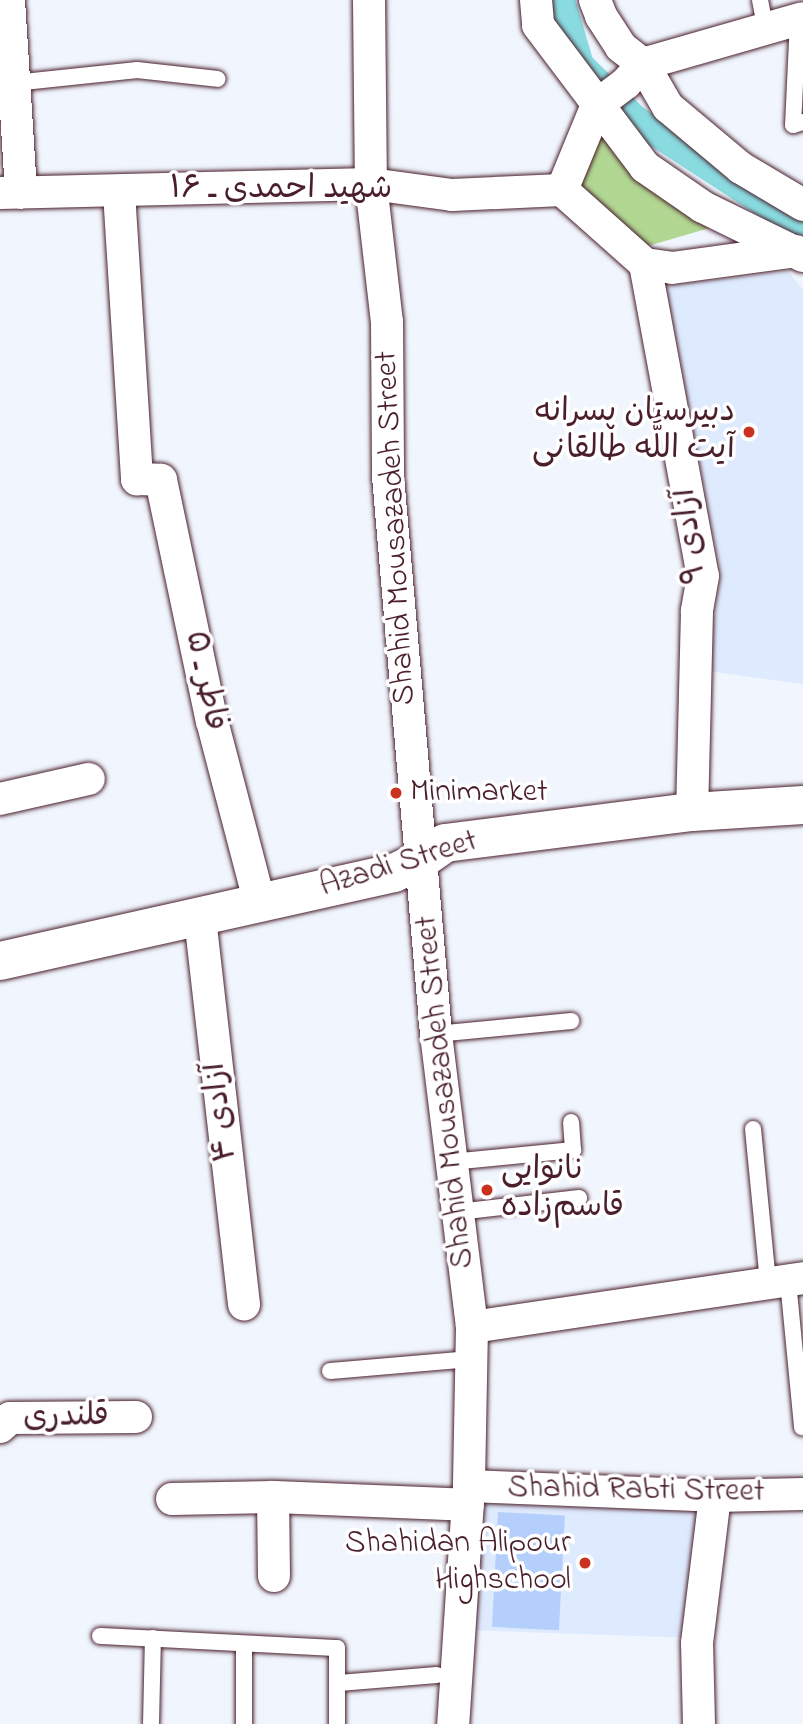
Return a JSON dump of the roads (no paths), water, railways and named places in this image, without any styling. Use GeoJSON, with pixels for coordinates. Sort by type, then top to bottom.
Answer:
{"type":"FeatureCollection","features":[{"type":"Feature","properties":{"kind":"street"},"geometry":{"type":"LineString","coordinates":[[9,0],[14,83],[10,193]]}},
{"type":"Feature","properties":{"kind":"street","name":"Shahid Mousazadeh Street"},"geometry":{"type":"LineString","coordinates":[[369,0],[371,184],[387,322],[388,476],[436,1034],[472,1327],[468,1496],[453,1724]]}},
{"type":"Feature","properties":{"kind":"street"},"geometry":{"type":"LineString","coordinates":[[536,0],[538,25],[645,167],[703,207],[801,251]]}},
{"type":"Feature","properties":{"kind":"street"},"geometry":{"type":"LineString","coordinates":[[595,0],[601,16],[635,74],[668,107],[741,168],[803,205]]}},
{"type":"Feature","properties":{"kind":"street"},"geometry":{"type":"LineString","coordinates":[[801,19],[673,53],[635,74],[597,105],[562,190],[645,264],[672,268],[801,251]]}},
{"type":"Feature","properties":{"kind":"street","name":"شهید احمدی ـ ۱۶"},"geometry":{"type":"LineString","coordinates":[[10,193],[371,184],[452,195],[562,190]]}},
{"type":"Feature","properties":{"kind":"street","name":"فاطر ـ ۵"},"geometry":{"type":"LineString","coordinates":[[119,192],[137,479],[161,480],[212,721],[260,904]]}},
{"type":"Feature","properties":{"kind":"street","name":"آزادی ۹"},"geometry":{"type":"LineString","coordinates":[[645,264],[703,576],[697,611],[692,812]]}},
{"type":"Feature","properties":{"kind":"street"},"geometry":{"type":"LineString","coordinates":[[0,799],[89,779]]}},
{"type":"Feature","properties":{"kind":"street","name":"Azadi Street"},"geometry":{"type":"LineString","coordinates":[[0,961],[394,873],[421,860],[445,843],[692,812],[803,805]]}},
{"type":"Feature","properties":{"kind":"street","name":"آزادی ۴"},"geometry":{"type":"LineString","coordinates":[[200,918],[244,1305]]}},
{"type":"Feature","properties":{"kind":"street"},"geometry":{"type":"LineString","coordinates":[[472,1327],[786,1281]]}},
{"type":"Feature","properties":{"kind":"street","name":"قلندری"},"geometry":{"type":"LineString","coordinates":[[0,1427],[10,1418],[136,1417]]}},
{"type":"Feature","properties":{"kind":"street","name":"Shahid Rabti Street"},"geometry":{"type":"LineString","coordinates":[[172,1499],[803,1494]]}},
{"type":"Feature","properties":{"kind":"street"},"geometry":{"type":"LineString","coordinates":[[699,1724],[697,1643],[715,1496]]}},
{"type":"Feature","properties":{"kind":"street"},"geometry":{"type":"LineString","coordinates":[[273,1497],[274,1576]]}},
{"type":"Feature","properties":{"kind":"lane"},"geometry":{"type":"LineString","coordinates":[[760,0],[766,30]]}},
{"type":"Feature","properties":{"kind":"lane"},"geometry":{"type":"LineString","coordinates":[[801,19],[793,125],[803,122]]}},
{"type":"Feature","properties":{"kind":"lane"},"geometry":{"type":"LineString","coordinates":[[14,83],[137,70],[218,79]]}},
{"type":"Feature","properties":{"kind":"lane"},"geometry":{"type":"LineString","coordinates":[[436,1034],[570,1021]]}},
{"type":"Feature","properties":{"kind":"lane"},"geometry":{"type":"LineString","coordinates":[[451,1162],[573,1150],[571,1122]]}},
{"type":"Feature","properties":{"kind":"lane"},"geometry":{"type":"LineString","coordinates":[[753,1129],[786,1281],[802,1427]]}},
{"type":"Feature","properties":{"kind":"lane"},"geometry":{"type":"LineString","coordinates":[[458,1212],[579,1198]]}},
{"type":"Feature","properties":{"kind":"lane"},"geometry":{"type":"LineString","coordinates":[[330,1371],[471,1359]]}},
{"type":"Feature","properties":{"kind":"lane"},"geometry":{"type":"LineString","coordinates":[[100,1636],[337,1648],[337,1724]]}},
{"type":"Feature","properties":{"kind":"lane"},"geometry":{"type":"LineString","coordinates":[[151,1724],[153,1638]]}},
{"type":"Feature","properties":{"kind":"lane"},"geometry":{"type":"LineString","coordinates":[[244,1644],[244,1724]]}},
{"type":"Feature","properties":{"kind":"lane"},"geometry":{"type":"LineString","coordinates":[[339,1683],[437,1675]]}},
{"type":"Feature","properties":{"kind":"waterway"},"geometry":{"type":"LineString","coordinates":[[561,0],[580,65],[635,119],[803,228]]}},
{"type":"Feature","properties":{"kind":"place","name":"دبیرستان پسرانه آیت اللَّه طالقانی"},"geometry":{"type":"Point","coordinates":[749,432]}},
{"type":"Feature","properties":{"kind":"place","name":"Minimarket"},"geometry":{"type":"Point","coordinates":[396,793]}},
{"type":"Feature","properties":{"kind":"place","name":"نانوایی قاسم‌زاده"},"geometry":{"type":"Point","coordinates":[487,1190]}},
{"type":"Feature","properties":{"kind":"place","name":"Shahidan Alipour Highschool"},"geometry":{"type":"Point","coordinates":[585,1563]}}]}
